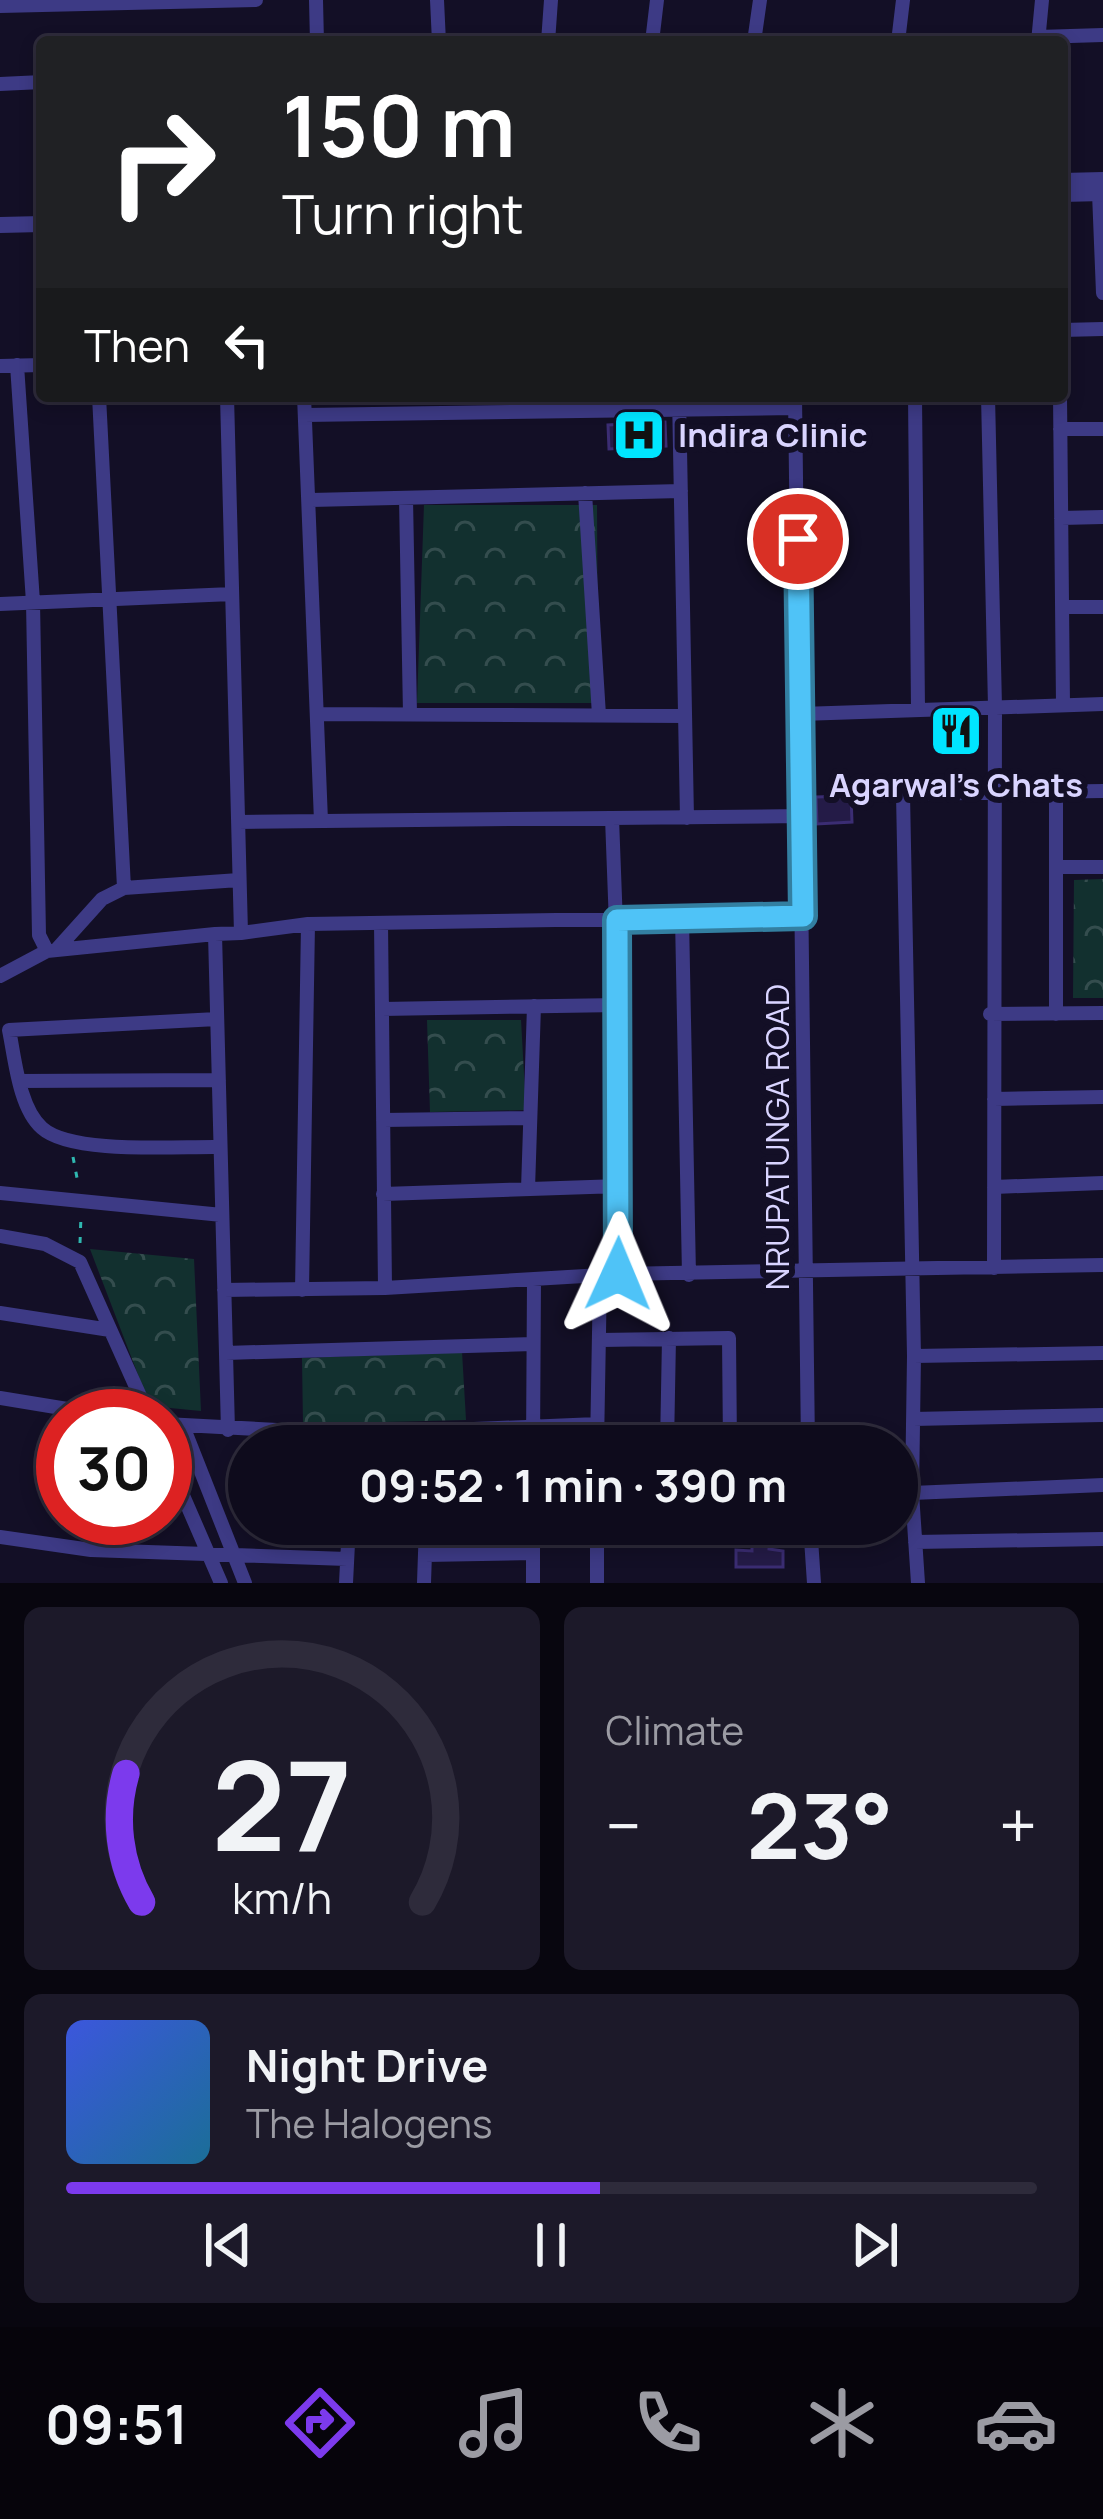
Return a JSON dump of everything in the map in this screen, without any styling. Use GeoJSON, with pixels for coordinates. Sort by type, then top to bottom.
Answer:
{"type":"FeatureCollection","features":[{"type":"Feature","properties":{"kind":"street"},"geometry":{"type":"LineString","coordinates":[[0,6],[256,0]]}},
{"type":"Feature","properties":{"kind":"street"},"geometry":{"type":"LineString","coordinates":[[316,0],[317,36]]}},
{"type":"Feature","properties":{"kind":"street"},"geometry":{"type":"LineString","coordinates":[[436,0],[439,36]]}},
{"type":"Feature","properties":{"kind":"street"},"geometry":{"type":"LineString","coordinates":[[548,36],[551,0]]}},
{"type":"Feature","properties":{"kind":"street"},"geometry":{"type":"LineString","coordinates":[[653,36],[658,0]]}},
{"type":"Feature","properties":{"kind":"street"},"geometry":{"type":"LineString","coordinates":[[755,36],[760,0]]}},
{"type":"Feature","properties":{"kind":"street"},"geometry":{"type":"LineString","coordinates":[[899,36],[903,0]]}},
{"type":"Feature","properties":{"kind":"street"},"geometry":{"type":"LineString","coordinates":[[1038,36],[1042,0]]}},
{"type":"Feature","properties":{"kind":"street"},"geometry":{"type":"LineString","coordinates":[[1068,38],[1103,35]]}},
{"type":"Feature","properties":{"kind":"street"},"geometry":{"type":"LineString","coordinates":[[0,84],[36,82]]}},
{"type":"Feature","properties":{"kind":"street"},"geometry":{"type":"LineString","coordinates":[[1068,183],[1102,189]]}},
{"type":"Feature","properties":{"kind":"street"},"geometry":{"type":"LineString","coordinates":[[1068,193],[1102,189]]}},
{"type":"Feature","properties":{"kind":"street"},"geometry":{"type":"LineString","coordinates":[[1102,189],[1103,293]]}},
{"type":"Feature","properties":{"kind":"street"},"geometry":{"type":"LineString","coordinates":[[0,225],[36,224]]}},
{"type":"Feature","properties":{"kind":"street"},"geometry":{"type":"LineString","coordinates":[[1068,330],[1103,328]]}},
{"type":"Feature","properties":{"kind":"street"},"geometry":{"type":"LineString","coordinates":[[17,365],[33,602],[39,935],[52,950]]}},
{"type":"Feature","properties":{"kind":"street"},"geometry":{"type":"LineString","coordinates":[[0,367],[36,365]]}},
{"type":"Feature","properties":{"kind":"street"},"geometry":{"type":"LineString","coordinates":[[99,402],[124,889]]}},
{"type":"Feature","properties":{"kind":"street"},"geometry":{"type":"LineString","coordinates":[[227,402],[241,933]]}},
{"type":"Feature","properties":{"kind":"street"},"geometry":{"type":"LineString","coordinates":[[304,402],[321,821]]}},
{"type":"Feature","properties":{"kind":"street"},"geometry":{"type":"LineString","coordinates":[[305,416],[795,402]]}},
{"type":"Feature","properties":{"kind":"street","name":"NRUPATUNGA ROAD"},"geometry":{"type":"LineString","coordinates":[[795,402],[807,1425]]}},
{"type":"Feature","properties":{"kind":"street"},"geometry":{"type":"LineString","coordinates":[[915,402],[918,709]]}},
{"type":"Feature","properties":{"kind":"street"},"geometry":{"type":"LineString","coordinates":[[988,402],[994,707],[990,1014],[994,1268]]}},
{"type":"Feature","properties":{"kind":"street"},"geometry":{"type":"LineString","coordinates":[[1060,402],[1064,705]]}},
{"type":"Feature","properties":{"kind":"street"},"geometry":{"type":"LineString","coordinates":[[679,404],[687,818]]}},
{"type":"Feature","properties":{"kind":"street"},"geometry":{"type":"LineString","coordinates":[[1060,429],[1103,429]]}},
{"type":"Feature","properties":{"kind":"street"},"geometry":{"type":"LineString","coordinates":[[311,500],[681,491]]}},
{"type":"Feature","properties":{"kind":"street"},"geometry":{"type":"LineString","coordinates":[[585,494],[599,715]]}},
{"type":"Feature","properties":{"kind":"street"},"geometry":{"type":"LineString","coordinates":[[406,498],[410,714]]}},
{"type":"Feature","properties":{"kind":"street"},"geometry":{"type":"LineString","coordinates":[[1061,518],[1103,517]]}},
{"type":"Feature","properties":{"kind":"street"},"geometry":{"type":"LineString","coordinates":[[0,604],[232,594]]}},
{"type":"Feature","properties":{"kind":"street"},"geometry":{"type":"LineString","coordinates":[[1062,608],[1103,607]]}},
{"type":"Feature","properties":{"kind":"street"},"geometry":{"type":"LineString","coordinates":[[801,714],[1103,704]]}},
{"type":"Feature","properties":{"kind":"street"},"geometry":{"type":"LineString","coordinates":[[318,714],[684,716]]}},
{"type":"Feature","properties":{"kind":"street"},"geometry":{"type":"LineString","coordinates":[[913,1425],[903,794],[1103,791]]}},
{"type":"Feature","properties":{"kind":"street"},"geometry":{"type":"LineString","coordinates":[[1055,1014],[1056,792]]}},
{"type":"Feature","properties":{"kind":"street"},"geometry":{"type":"LineString","coordinates":[[238,822],[801,816]]}},
{"type":"Feature","properties":{"kind":"street"},"geometry":{"type":"LineString","coordinates":[[612,818],[619,1005],[618,1274]]}},
{"type":"Feature","properties":{"kind":"street"},"geometry":{"type":"LineString","coordinates":[[1056,867],[1103,867]]}},
{"type":"Feature","properties":{"kind":"street"},"geometry":{"type":"LineString","coordinates":[[0,976],[52,950],[102,898],[124,889],[239,880]]}},
{"type":"Feature","properties":{"kind":"street"},"geometry":{"type":"LineString","coordinates":[[52,950],[308,924],[803,916]]}},
{"type":"Feature","properties":{"kind":"street"},"geometry":{"type":"LineString","coordinates":[[682,918],[688,1275]]}},
{"type":"Feature","properties":{"kind":"street"},"geometry":{"type":"LineString","coordinates":[[381,923],[385,1288]]}},
{"type":"Feature","properties":{"kind":"street"},"geometry":{"type":"LineString","coordinates":[[302,1290],[308,924]]}},
{"type":"Feature","properties":{"kind":"street"},"geometry":{"type":"LineString","coordinates":[[192,1427],[228,1430],[215,934]]}},
{"type":"Feature","properties":{"kind":"street"},"geometry":{"type":"LineString","coordinates":[[382,1009],[619,1005]]}},
{"type":"Feature","properties":{"kind":"street"},"geometry":{"type":"LineString","coordinates":[[528,1189],[534,1006]]}},
{"type":"Feature","properties":{"kind":"street"},"geometry":{"type":"LineString","coordinates":[[990,1014],[1103,1013]]}},
{"type":"Feature","properties":{"kind":"street"},"geometry":{"type":"LineString","coordinates":[[217,1019],[9,1030],[19,1082],[41,1127],[71,1142],[220,1148]]}},
{"type":"Feature","properties":{"kind":"street"},"geometry":{"type":"LineString","coordinates":[[19,1082],[219,1080]]}},
{"type":"Feature","properties":{"kind":"street"},"geometry":{"type":"LineString","coordinates":[[994,1099],[1103,1097]]}},
{"type":"Feature","properties":{"kind":"street"},"geometry":{"type":"LineString","coordinates":[[382,1120],[529,1118]]}},
{"type":"Feature","properties":{"kind":"street"},"geometry":{"type":"LineString","coordinates":[[994,1187],[1103,1183]]}},
{"type":"Feature","properties":{"kind":"street"},"geometry":{"type":"LineString","coordinates":[[383,1194],[620,1186]]}},
{"type":"Feature","properties":{"kind":"street"},"geometry":{"type":"LineString","coordinates":[[0,1192],[222,1215]]}},
{"type":"Feature","properties":{"kind":"street"},"geometry":{"type":"LineString","coordinates":[[0,1236],[45,1244],[80,1262],[137,1389]]}},
{"type":"Feature","properties":{"kind":"street"},"geometry":{"type":"LineString","coordinates":[[224,1290],[385,1288],[618,1274],[1103,1265]]}},
{"type":"Feature","properties":{"kind":"street"},"geometry":{"type":"LineString","coordinates":[[581,1425],[597,1424],[600,1276]]}},
{"type":"Feature","properties":{"kind":"street"},"geometry":{"type":"LineString","coordinates":[[532,1425],[534,1280]]}},
{"type":"Feature","properties":{"kind":"street"},"geometry":{"type":"LineString","coordinates":[[0,1313],[110,1330]]}},
{"type":"Feature","properties":{"kind":"street"},"geometry":{"type":"LineString","coordinates":[[667,1425],[669,1338]]}},
{"type":"Feature","properties":{"kind":"street"},"geometry":{"type":"LineString","coordinates":[[601,1340],[729,1338],[730,1425]]}},
{"type":"Feature","properties":{"kind":"street"},"geometry":{"type":"LineString","coordinates":[[226,1353],[533,1344]]}},
{"type":"Feature","properties":{"kind":"street"},"geometry":{"type":"LineString","coordinates":[[914,1356],[1103,1353]]}},
{"type":"Feature","properties":{"kind":"street"},"geometry":{"type":"LineString","coordinates":[[0,1398],[36,1404]]}},
{"type":"Feature","properties":{"kind":"street"},"geometry":{"type":"LineString","coordinates":[[913,1419],[1103,1415]]}},
{"type":"Feature","properties":{"kind":"street"},"geometry":{"type":"LineString","coordinates":[[192,1450],[245,1583]]}},
{"type":"Feature","properties":{"kind":"street"},"geometry":{"type":"LineString","coordinates":[[918,1493],[1103,1485]]}},
{"type":"Feature","properties":{"kind":"street"},"geometry":{"type":"LineString","coordinates":[[192,1517],[221,1583]]}},
{"type":"Feature","properties":{"kind":"street"},"geometry":{"type":"LineString","coordinates":[[0,1538],[92,1550],[347,1559]]}},
{"type":"Feature","properties":{"kind":"street"},"geometry":{"type":"LineString","coordinates":[[918,1542],[1103,1539]]}},
{"type":"Feature","properties":{"kind":"street"},"geometry":{"type":"LineString","coordinates":[[346,1583],[348,1545]]}},
{"type":"Feature","properties":{"kind":"street"},"geometry":{"type":"LineString","coordinates":[[424,1583],[425,1545]]}},
{"type":"Feature","properties":{"kind":"street"},"geometry":{"type":"LineString","coordinates":[[533,1545],[533,1583]]}},
{"type":"Feature","properties":{"kind":"street"},"geometry":{"type":"LineString","coordinates":[[597,1545],[597,1583]]}},
{"type":"Feature","properties":{"kind":"street"},"geometry":{"type":"LineString","coordinates":[[811,1545],[814,1583]]}},
{"type":"Feature","properties":{"kind":"street"},"geometry":{"type":"LineString","coordinates":[[915,1545],[918,1583]]}},
{"type":"Feature","properties":{"kind":"street"},"geometry":{"type":"LineString","coordinates":[[425,1555],[533,1553]]}},
{"type":"Feature","properties":{"kind":"path"},"geometry":{"type":"LineString","coordinates":[[71,1142],[81,1202],[80,1262]]}},
{"type":"Feature","properties":{"kind":"green space"},"geometry":{"type":"Polygon","coordinates":[[[424,505],[597,505],[598,703],[417,703],[424,505]]]}},
{"type":"Feature","properties":{"kind":"green space"},"geometry":{"type":"Polygon","coordinates":[[[1103,879],[1103,998],[1073,998],[1074,880],[1103,879]]]}},
{"type":"Feature","properties":{"kind":"green space"},"geometry":{"type":"Polygon","coordinates":[[[427,1020],[521,1020],[526,1110],[430,1112],[427,1020]]]}},
{"type":"Feature","properties":{"kind":"green space"},"geometry":{"type":"Polygon","coordinates":[[[90,1249],[194,1259],[201,1411],[192,1410],[192,1389],[144,1389],[90,1249]]]}},
{"type":"Feature","properties":{"kind":"green space"},"geometry":{"type":"Polygon","coordinates":[[[462,1352],[466,1420],[303,1424],[302,1358],[462,1352]]]}},
{"type":"Feature","properties":{"kind":"building"},"geometry":{"type":"Polygon","coordinates":[[[665,422],[666,446],[609,449],[608,425],[665,422]]]}},
{"type":"Feature","properties":{"kind":"building"},"geometry":{"type":"Polygon","coordinates":[[[851,796],[852,822],[817,824],[816,797],[851,796]]]}},
{"type":"Feature","properties":{"kind":"building"},"geometry":{"type":"Polygon","coordinates":[[[752,1545],[769,1545],[769,1549],[783,1551],[783,1567],[736,1567],[736,1550],[752,1551],[752,1545]]]}},
{"type":"Feature","properties":{"kind":"place","name":"Indira Clinic"},"geometry":{"type":"Point","coordinates":[639,435]}},
{"type":"Feature","properties":{"kind":"place","name":"Agarwal's Chats"},"geometry":{"type":"Point","coordinates":[956,731]}},
{"type":"Feature","properties":{"kind":"route"},"geometry":{"type":"LineString","coordinates":[[618,1274],[617,920],[803,916],[798,539]]}}]}
